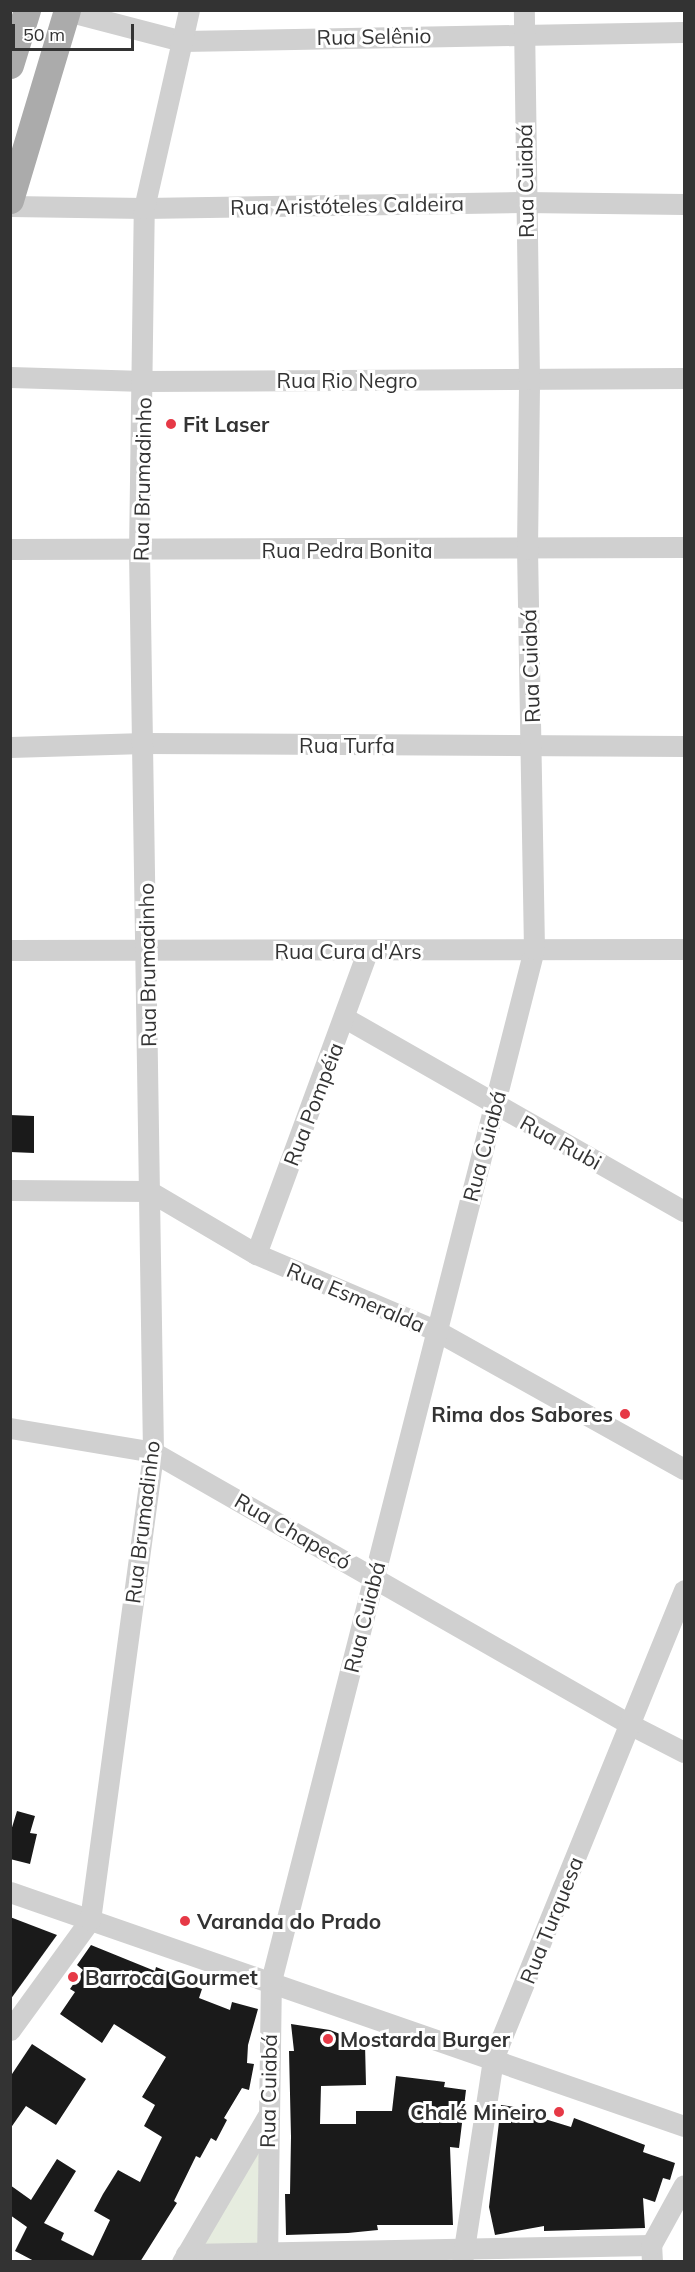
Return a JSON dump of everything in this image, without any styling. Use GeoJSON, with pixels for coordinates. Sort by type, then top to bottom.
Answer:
{"type":"FeatureCollection","features":[{"type":"Feature","properties":{"kind":"main road"},"geometry":{"type":"LineString","coordinates":[[13,51],[27,10]]}},
{"type":"Feature","properties":{"kind":"main road"},"geometry":{"type":"LineString","coordinates":[[10,200],[67,11]]}},
{"type":"Feature","properties":{"kind":"street","name":"Rua Brumadinho"},"geometry":{"type":"LineString","coordinates":[[90,1920],[153,1452],[144,743],[139,552],[144,381],[144,208],[189,10]]}},
{"type":"Feature","properties":{"kind":"street","name":"Rua Cuiabá"},"geometry":{"type":"LineString","coordinates":[[267,2257],[267,2117],[271,1981],[435,1330],[496,1106],[534,949],[527,549],[529,378],[524,202],[525,10]]}},
{"type":"Feature","properties":{"kind":"street","name":"Rua Selênio"},"geometry":{"type":"LineString","coordinates":[[67,11],[182,41],[524,32],[684,32]]}},
{"type":"Feature","properties":{"kind":"street","name":"Rua Aristóteles Caldeira"},"geometry":{"type":"LineString","coordinates":[[10,206],[144,208],[524,202],[684,204]]}},
{"type":"Feature","properties":{"kind":"street","name":"Rua Rio Negro"},"geometry":{"type":"LineString","coordinates":[[10,377],[144,381],[684,378]]}},
{"type":"Feature","properties":{"kind":"street","name":"Rua Pedra Bonita"},"geometry":{"type":"LineString","coordinates":[[10,549],[139,552],[684,547]]}},
{"type":"Feature","properties":{"kind":"street","name":"Rua Turfa"},"geometry":{"type":"LineString","coordinates":[[10,747],[144,743],[684,746]]}},
{"type":"Feature","properties":{"kind":"street","name":"Rua Cura d'Ars"},"geometry":{"type":"LineString","coordinates":[[10,950],[367,952],[534,949],[684,950]]}},
{"type":"Feature","properties":{"kind":"street","name":"Rua Pompéia"},"geometry":{"type":"LineString","coordinates":[[256,1254],[345,1018],[367,952]]}},
{"type":"Feature","properties":{"kind":"street","name":"Rua Rubi"},"geometry":{"type":"LineString","coordinates":[[345,1018],[684,1211]]}},
{"type":"Feature","properties":{"kind":"street"},"geometry":{"type":"LineString","coordinates":[[10,1190],[149,1191]]}},
{"type":"Feature","properties":{"kind":"street","name":"Rua Esmeralda"},"geometry":{"type":"LineString","coordinates":[[149,1191],[256,1254],[435,1330],[684,1469]]}},
{"type":"Feature","properties":{"kind":"street","name":"Rua Chapecó"},"geometry":{"type":"LineString","coordinates":[[10,1428],[153,1452],[631,1725],[684,1752]]}},
{"type":"Feature","properties":{"kind":"street","name":"Rua Turquesa"},"geometry":{"type":"LineString","coordinates":[[463,2254],[494,2059],[684,1590]]}},
{"type":"Feature","properties":{"kind":"street"},"geometry":{"type":"LineString","coordinates":[[10,1892],[684,2126]]}},
{"type":"Feature","properties":{"kind":"street"},"geometry":{"type":"LineString","coordinates":[[10,2030],[90,1920]]}},
{"type":"Feature","properties":{"kind":"street"},"geometry":{"type":"LineString","coordinates":[[184,2258],[267,2117]]}},
{"type":"Feature","properties":{"kind":"street"},"geometry":{"type":"LineString","coordinates":[[184,2258],[651,2253],[684,2185]]}},
{"type":"Feature","properties":{"kind":"shaded area"},"geometry":{"type":"Polygon","coordinates":[[[266,2119],[267,2253],[187,2252],[266,2119]]]}},
{"type":"Feature","properties":{"kind":"building"},"geometry":{"type":"Polygon","coordinates":[[[10,1115],[34,1116],[34,1153],[10,1152],[10,1115]]]}},
{"type":"Feature","properties":{"kind":"building"},"geometry":{"type":"Polygon","coordinates":[[[17,1811],[35,1816],[30,1833],[37,1834],[30,1864],[10,1859],[10,1834],[17,1811]]]}},
{"type":"Feature","properties":{"kind":"building"},"geometry":{"type":"Polygon","coordinates":[[[10,1917],[57,1935],[10,2000],[10,1917]]]}},
{"type":"Feature","properties":{"kind":"building"},"geometry":{"type":"Polygon","coordinates":[[[91,1945],[155,1971],[156,1967],[176,1975],[174,1979],[202,1989],[199,1998],[230,2010],[232,2002],[258,2009],[248,2045],[247,2063],[254,2064],[249,2090],[242,2088],[224,2118],[227,2120],[216,2141],[211,2138],[200,2158],[196,2156],[174,2201],[177,2203],[140,2262],[36,2262],[15,2251],[27,2227],[10,2215],[10,2185],[31,2200],[57,2159],[76,2171],[44,2223],[64,2233],[61,2240],[93,2256],[110,2220],[94,2211],[103,2194],[118,2170],[140,2182],[162,2137],[144,2126],[155,2105],[142,2097],[166,2057],[114,2024],[102,2043],[60,2014],[75,1992],[70,1989],[83,1970],[77,1965],[91,1945]]]}},
{"type":"Feature","properties":{"kind":"building"},"geometry":{"type":"Polygon","coordinates":[[[291,2024],[330,2030],[365,2044],[366,2085],[321,2086],[320,2124],[356,2124],[356,2111],[392,2111],[396,2076],[445,2082],[444,2087],[466,2090],[459,2148],[450,2147],[453,2225],[377,2225],[378,2230],[286,2235],[285,2194],[290,2194],[291,2137],[289,2051],[294,2051],[291,2024]]]}},
{"type":"Feature","properties":{"kind":"building"},"geometry":{"type":"Polygon","coordinates":[[[32,2044],[86,2079],[56,2125],[26,2106],[10,2129],[10,2077],[32,2044]]]}},
{"type":"Feature","properties":{"kind":"building"},"geometry":{"type":"Polygon","coordinates":[[[501,2105],[522,2108],[522,2112],[571,2127],[574,2118],[645,2145],[643,2152],[675,2163],[670,2180],[663,2178],[655,2202],[643,2198],[645,2228],[544,2231],[544,2226],[495,2235],[489,2207],[501,2105]]]}},
{"type":"Feature","properties":{"kind":"place","name":"Fit Laser"},"geometry":{"type":"Point","coordinates":[171,424]}},
{"type":"Feature","properties":{"kind":"place","name":"Rima dos Sabores"},"geometry":{"type":"Point","coordinates":[625,1414]}},
{"type":"Feature","properties":{"kind":"place","name":"Varanda do Prado"},"geometry":{"type":"Point","coordinates":[185,1921]}},
{"type":"Feature","properties":{"kind":"place","name":"Barroca Gourmet"},"geometry":{"type":"Point","coordinates":[73,1977]}},
{"type":"Feature","properties":{"kind":"place","name":"Mostarda Burger"},"geometry":{"type":"Point","coordinates":[328,2039]}},
{"type":"Feature","properties":{"kind":"place","name":"Chalé Mineiro"},"geometry":{"type":"Point","coordinates":[559,2112]}}]}
